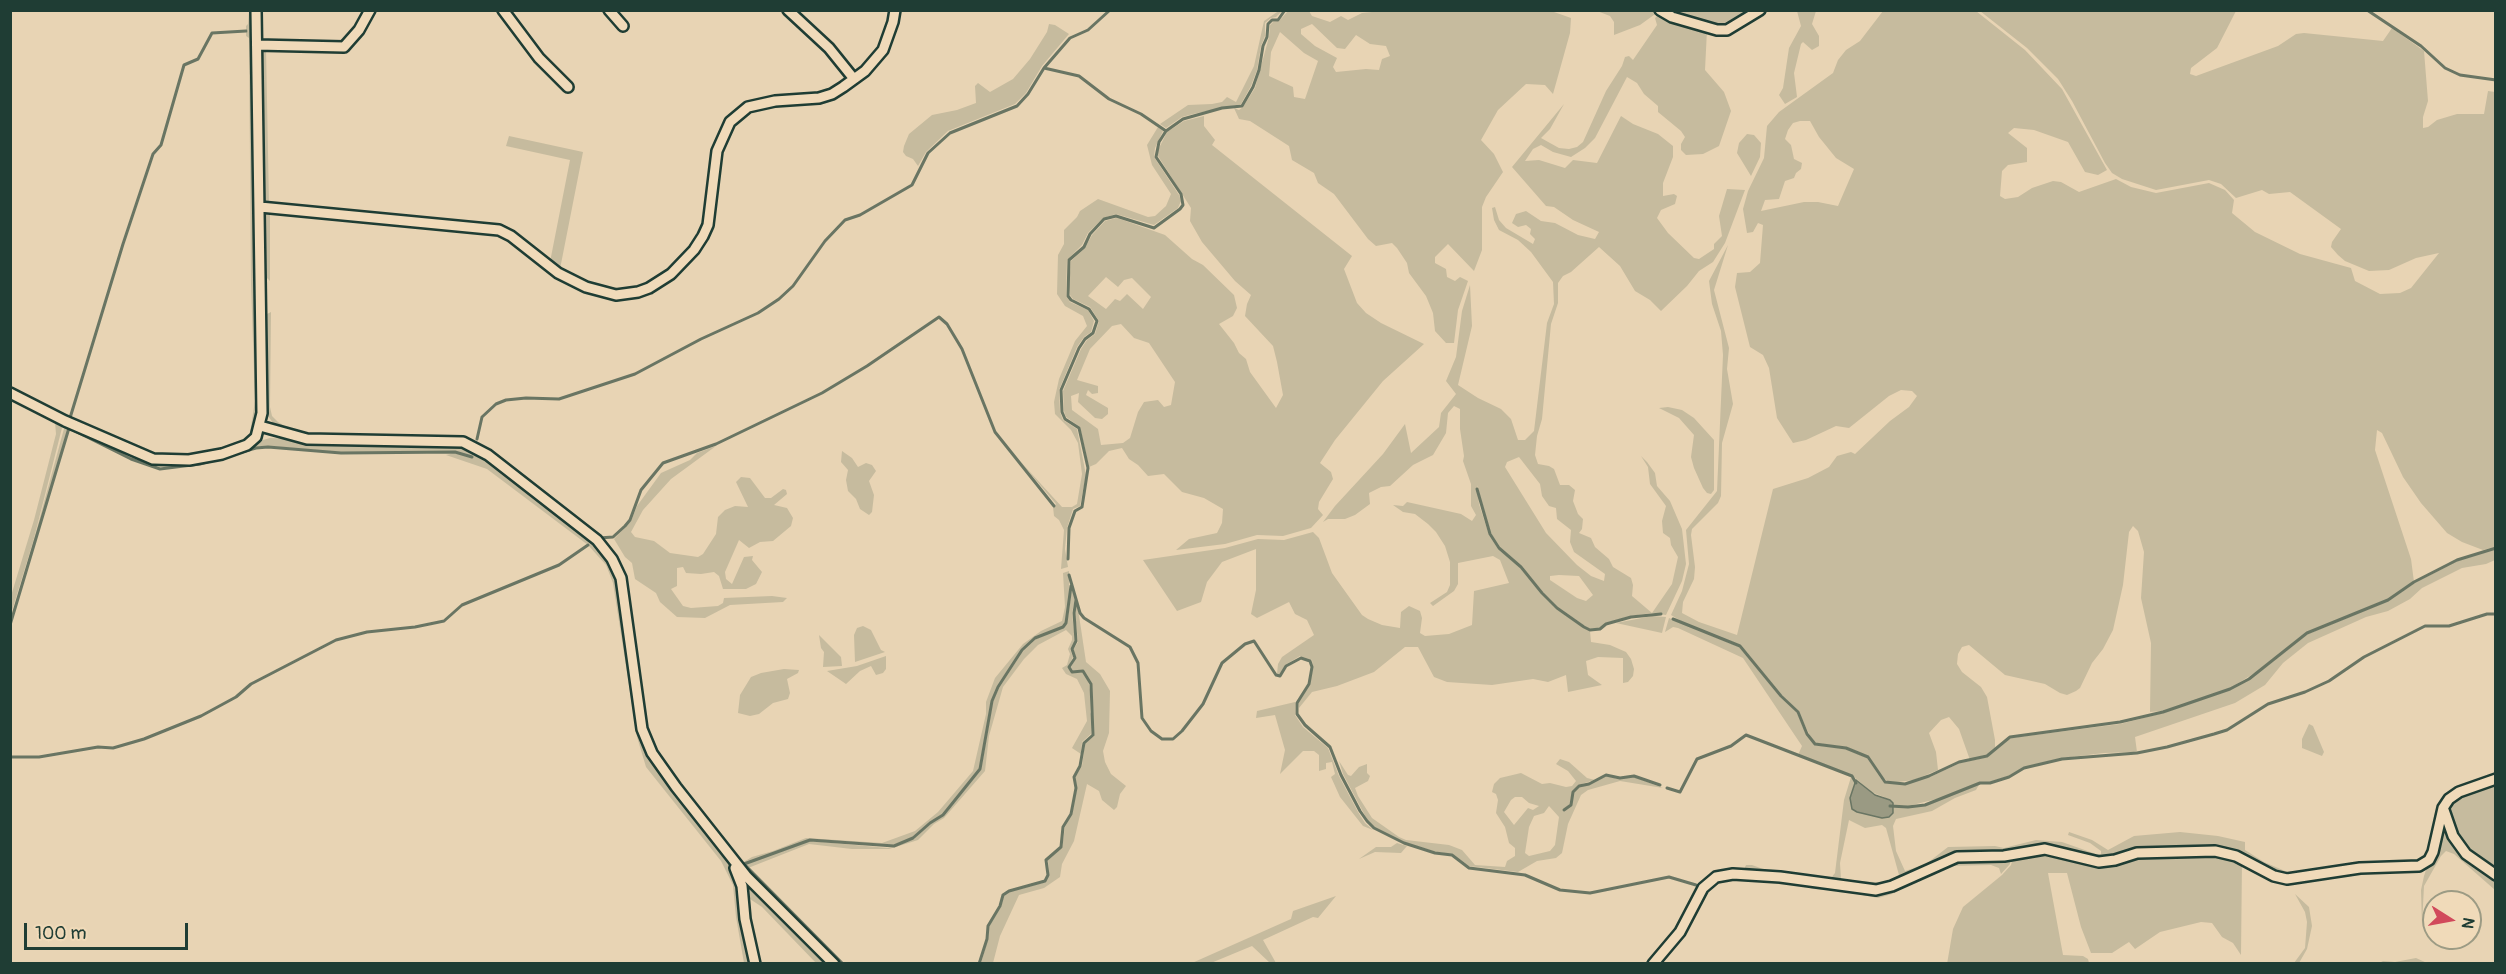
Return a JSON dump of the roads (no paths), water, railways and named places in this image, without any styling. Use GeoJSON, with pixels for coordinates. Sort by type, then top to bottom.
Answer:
{"type":"FeatureCollection","features":[{"type":"Feature","properties":{"kind":"street"},"geometry":{"type":"LineString","coordinates":[[10,393],[65,422],[153,459],[189,460],[222,454],[247,445],[256,437],[262,413],[256,10]]}},
{"type":"Feature","properties":{"kind":"street"},"geometry":{"type":"LineString","coordinates":[[257,45],[344,47],[370,10]]}},
{"type":"Feature","properties":{"kind":"street"},"geometry":{"type":"LineString","coordinates":[[504,10],[539,58],[568,87]]}},
{"type":"Feature","properties":{"kind":"street"},"geometry":{"type":"LineString","coordinates":[[609,10],[623,26]]}},
{"type":"Feature","properties":{"kind":"street"},"geometry":{"type":"LineString","coordinates":[[788,10],[830,48],[854,79]]}},
{"type":"Feature","properties":{"kind":"street"},"geometry":{"type":"LineString","coordinates":[[260,207],[498,230],[511,236],[571,281],[601,293],[628,294],[649,288],[671,274],[694,250],[703,236],[708,225],[717,151],[726,130],[739,114],[760,104],[819,98],[832,94],[865,71],[883,50],[895,10]]}},
{"type":"Feature","properties":{"kind":"street"},"geometry":{"type":"LineString","coordinates":[[1660,10],[1672,17],[1717,30],[1727,30],[1760,10]]}},
{"type":"Feature","properties":{"kind":"street"},"geometry":{"type":"LineString","coordinates":[[260,426],[307,440],[462,442],[488,455],[597,540],[612,559],[621,578],[642,729],[662,769],[747,877],[834,963]]}},
{"type":"Feature","properties":{"kind":"street"},"geometry":{"type":"LineString","coordinates":[[1653,963],[1680,933],[1703,888],[1716,877],[1733,874],[1780,877],[1876,890],[1892,886],[1957,857],[2004,856],[2045,849],[2099,862],[2137,853],[2216,851],[2236,856],[2274,876],[2287,879],[2347,869],[2399,868],[2425,863],[2436,843],[2443,808],[2459,792],[2496,779]]}},
{"type":"Feature","properties":{"kind":"street"},"geometry":{"type":"LineString","coordinates":[[2443,808],[2453,836],[2466,854],[2496,875]]}},
{"type":"Feature","properties":{"kind":"street"},"geometry":{"type":"LineString","coordinates":[[727,852],[742,886],[745,919],[755,963]]}},
{"type":"Feature","properties":{"kind":"waterway"},"geometry":{"type":"LineString","coordinates":[[477,439],[482,417],[496,404],[506,400],[526,398],[559,399],[635,374],[701,339],[758,313],[779,299],[793,286],[825,241],[845,220],[860,215],[912,185],[928,153],[950,133],[1017,106],[1028,94],[1044,68],[1070,38],[1088,30],[1110,10]]}},
{"type":"Feature","properties":{"kind":"waterway"},"geometry":{"type":"LineString","coordinates":[[1068,559],[1069,528],[1075,511],[1082,507],[1088,468],[1079,428],[1065,419],[1062,412],[1061,390],[1079,348],[1093,333],[1097,321],[1089,309],[1071,300],[1068,296],[1069,260],[1084,247],[1090,234],[1104,219],[1116,216],[1154,228],[1180,209],[1183,205],[1181,194],[1156,157],[1159,142],[1166,131],[1183,119],[1222,108],[1242,106],[1253,87],[1259,70],[1268,24],[1272,20],[1278,20],[1285,10]]}},
{"type":"Feature","properties":{"kind":"waterway"},"geometry":{"type":"LineString","coordinates":[[2367,10],[2421,46],[2445,68],[2460,75],[2496,80]]}},
{"type":"Feature","properties":{"kind":"waterway"},"geometry":{"type":"LineString","coordinates":[[70,418],[123,244],[153,154],[161,145],[184,65],[198,59],[212,33],[246,31]]}},
{"type":"Feature","properties":{"kind":"waterway"},"geometry":{"type":"LineString","coordinates":[[1044,68],[1079,76],[1109,99],[1141,114],[1166,131]]}},
{"type":"Feature","properties":{"kind":"waterway"},"geometry":{"type":"LineString","coordinates":[[599,538],[613,537],[625,526],[630,520],[641,490],[663,463],[716,444],[822,393],[867,366],[939,317],[947,324],[962,349],[995,432],[1054,506]]}},
{"type":"Feature","properties":{"kind":"waterway"},"geometry":{"type":"LineString","coordinates":[[10,625],[69,428],[131,459],[160,469],[200,464],[256,448],[268,447],[341,453],[455,452],[472,457]]}},
{"type":"Feature","properties":{"kind":"waterway"},"geometry":{"type":"LineString","coordinates":[[1477,489],[1490,534],[1499,548],[1521,567],[1557,608],[1584,627],[1590,630],[1600,629],[1606,624],[1631,617],[1661,614]]}},
{"type":"Feature","properties":{"kind":"waterway"},"geometry":{"type":"LineString","coordinates":[[10,757],[39,757],[98,747],[113,748],[144,739],[201,716],[236,697],[251,684],[336,640],[367,632],[415,627],[444,621],[462,605],[559,565],[588,545]]}},
{"type":"Feature","properties":{"kind":"waterway"},"geometry":{"type":"LineString","coordinates":[[1673,619],[1740,646],[1781,696],[1798,712],[1807,734],[1815,744],[1846,748],[1868,757],[1885,782],[1905,784],[1959,762],[1987,756],[2010,737],[2120,722],[2163,712],[2230,689],[2249,679],[2307,633],[2388,600],[2414,582],[2457,560],[2496,548]]}},
{"type":"Feature","properties":{"kind":"waterway"},"geometry":{"type":"LineString","coordinates":[[1069,575],[1080,613],[1084,618],[1130,647],[1138,663],[1142,718],[1151,731],[1162,739],[1173,739],[1182,731],[1203,704],[1222,663],[1245,644],[1254,641],[1276,675],[1280,676],[1286,666],[1301,658],[1310,661],[1312,667],[1309,684],[1297,703],[1297,714],[1305,725],[1330,747],[1341,775],[1360,811],[1374,828],[1404,843],[1435,853],[1452,855],[1469,868],[1525,875],[1560,890],[1590,893],[1669,877],[1696,885]]}},
{"type":"Feature","properties":{"kind":"waterway"},"geometry":{"type":"LineString","coordinates":[[843,964],[744,864],[810,840],[894,846],[913,838],[943,815],[980,769],[992,701],[998,687],[1022,650],[1035,638],[1063,627],[1066,623],[1071,586]]}},
{"type":"Feature","properties":{"kind":"waterway"},"geometry":{"type":"LineString","coordinates":[[979,964],[987,939],[988,926],[1000,906],[1003,895],[1009,891],[1045,881],[1048,875],[1046,860],[1061,847],[1063,827],[1071,814],[1076,788],[1074,777],[1080,766],[1084,743],[1093,735],[1091,684],[1083,671],[1072,672],[1069,667],[1075,658],[1072,649],[1076,641],[1074,613],[1076,600]]}},
{"type":"Feature","properties":{"kind":"waterway"},"geometry":{"type":"LineString","coordinates":[[1890,806],[1925,805],[1980,783],[1990,783],[2009,777],[2024,768],[2062,759],[2137,753],[2227,730],[2268,704],[2305,692],[2329,681],[2364,657],[2425,626],[2449,626],[2487,614],[2496,614]]}},
{"type":"Feature","properties":{"kind":"waterway"},"geometry":{"type":"LineString","coordinates":[[1667,788],[1680,792],[1697,759],[1731,746],[1746,735],[1852,776],[1856,783]]}},
{"type":"Feature","properties":{"kind":"waterway"},"geometry":{"type":"LineString","coordinates":[[1564,810],[1571,805],[1573,792],[1579,786],[1589,784],[1606,775],[1620,778],[1634,776],[1660,785]]}}]}
